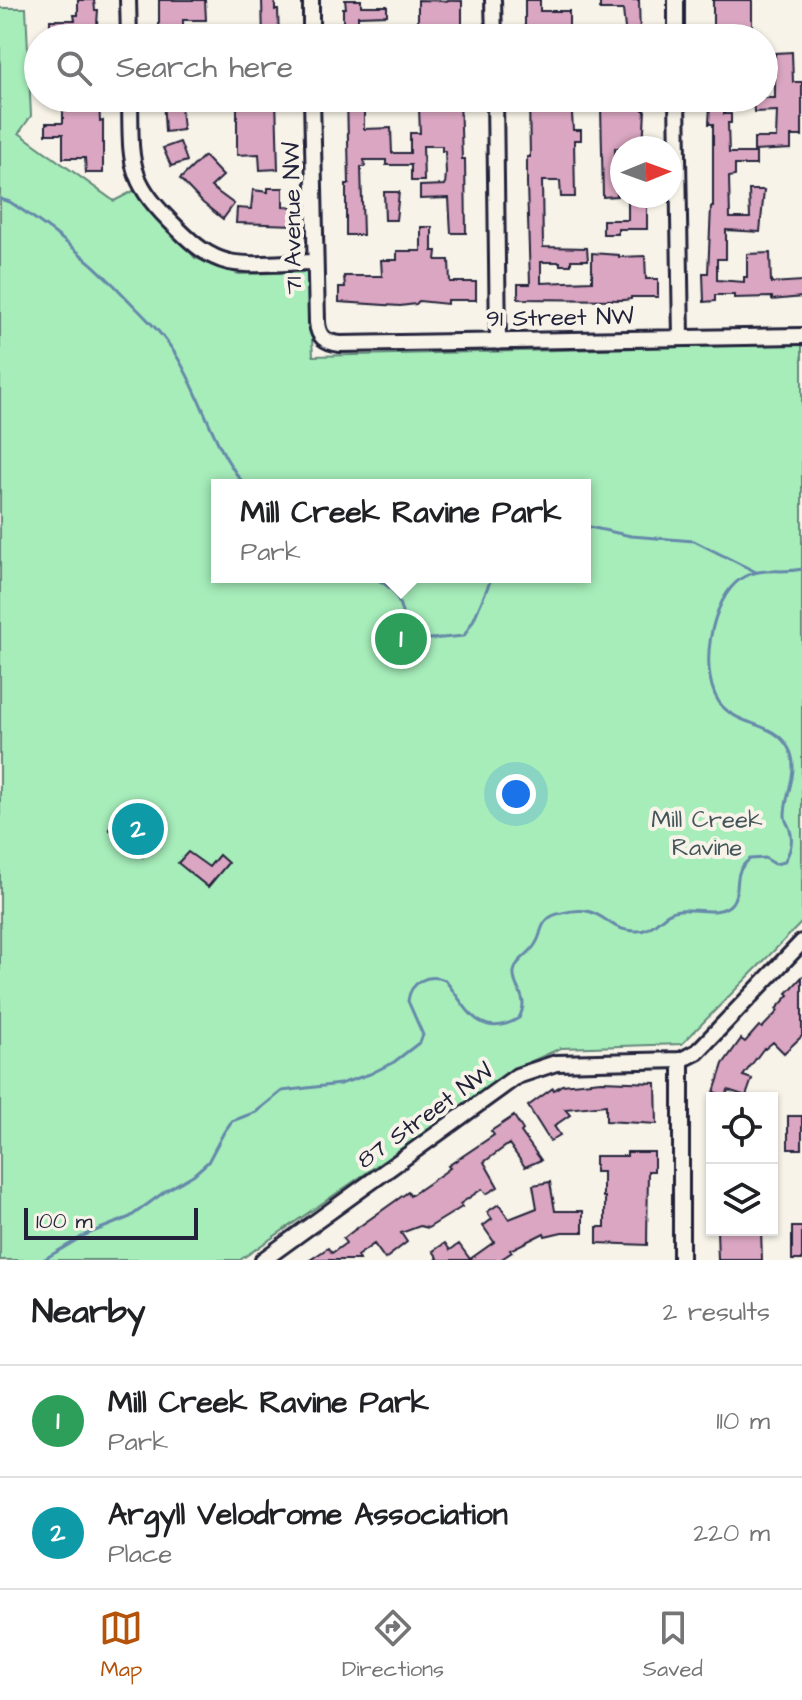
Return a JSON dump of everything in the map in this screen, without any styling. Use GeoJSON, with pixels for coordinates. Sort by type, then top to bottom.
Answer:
{"type":"FeatureCollection","features":[{"type":"Feature","properties":{"kind":"street"},"geometry":{"type":"LineString","coordinates":[[128,0],[129,24]]}},
{"type":"Feature","properties":{"kind":"street"},"geometry":{"type":"LineString","coordinates":[[311,0],[311,24]]}},
{"type":"Feature","properties":{"kind":"street"},"geometry":{"type":"LineString","coordinates":[[493,0],[494,24]]}},
{"type":"Feature","properties":{"kind":"street"},"geometry":{"type":"LineString","coordinates":[[676,0],[676,24]]}},
{"type":"Feature","properties":{"kind":"street"},"geometry":{"type":"LineString","coordinates":[[130,112],[131,151],[138,181],[155,207],[192,243],[230,262],[315,262]]}},
{"type":"Feature","properties":{"kind":"street","name":"71 Avenue NW"},"geometry":{"type":"LineString","coordinates":[[312,112],[317,322],[321,337]]}},
{"type":"Feature","properties":{"kind":"street"},"geometry":{"type":"LineString","coordinates":[[495,112],[498,342]]}},
{"type":"Feature","properties":{"kind":"street"},"geometry":{"type":"LineString","coordinates":[[677,112],[681,337]]}},
{"type":"Feature","properties":{"kind":"street","name":"91 Street NW"},"geometry":{"type":"LineString","coordinates":[[321,337],[340,344],[802,336]]}},
{"type":"Feature","properties":{"kind":"street"},"geometry":{"type":"LineString","coordinates":[[681,1260],[681,1060],[697,1052],[802,942]]}},
{"type":"Feature","properties":{"kind":"street","name":"87 Street NW"},"geometry":{"type":"LineString","coordinates":[[263,1260],[517,1076],[556,1063],[681,1060]]}},
{"type":"Feature","properties":{"kind":"green space","name":"Mill Creek Ravine"},"geometry":{"type":"Polygon","coordinates":[[[0,8],[26,8],[24,112],[31,112],[31,116],[19,133],[114,201],[135,190],[195,258],[239,274],[308,272],[313,356],[802,344],[802,922],[682,1044],[561,1048],[523,1065],[240,1260],[0,1260],[0,8]]]}},
{"type":"Feature","properties":{"kind":"building"},"geometry":{"type":"Polygon","coordinates":[[[78,0],[94,0],[95,10],[98,10],[97,24],[50,24],[50,20],[75,20],[74,15],[78,15],[78,0]]]}},
{"type":"Feature","properties":{"kind":"building"},"geometry":{"type":"Polygon","coordinates":[[[159,0],[205,0],[206,20],[159,24],[159,0]]]}},
{"type":"Feature","properties":{"kind":"building"},"geometry":{"type":"Polygon","coordinates":[[[262,0],[275,0],[278,24],[263,24],[262,0]]]}},
{"type":"Feature","properties":{"kind":"building"},"geometry":{"type":"Polygon","coordinates":[[[345,0],[361,0],[361,6],[387,6],[387,15],[358,16],[358,24],[343,24],[343,8],[346,8],[345,0]]]}},
{"type":"Feature","properties":{"kind":"building"},"geometry":{"type":"Polygon","coordinates":[[[418,0],[462,1],[462,24],[418,24],[418,0]]]}},
{"type":"Feature","properties":{"kind":"building"},"geometry":{"type":"Polygon","coordinates":[[[525,0],[540,0],[540,11],[569,11],[569,24],[525,24],[525,0]]]}},
{"type":"Feature","properties":{"kind":"building"},"geometry":{"type":"Polygon","coordinates":[[[600,0],[639,0],[640,24],[624,24],[623,10],[600,10],[600,0]]]}},
{"type":"Feature","properties":{"kind":"building"},"geometry":{"type":"Polygon","coordinates":[[[713,0],[752,0],[752,24],[713,24],[713,0]]]}},
{"type":"Feature","properties":{"kind":"building"},"geometry":{"type":"Polygon","coordinates":[[[792,52],[793,82],[802,82],[802,136],[791,136],[791,149],[754,151],[754,138],[776,138],[778,53],[792,52]]]}},
{"type":"Feature","properties":{"kind":"building"},"geometry":{"type":"Polygon","coordinates":[[[63,112],[100,112],[100,122],[103,121],[103,173],[86,173],[85,158],[63,158],[63,134],[46,134],[46,123],[63,123],[63,112]]]}},
{"type":"Feature","properties":{"kind":"building"},"geometry":{"type":"Polygon","coordinates":[[[164,112],[181,112],[183,130],[165,132],[164,112]]]}},
{"type":"Feature","properties":{"kind":"building"},"geometry":{"type":"Polygon","coordinates":[[[237,112],[276,112],[278,169],[260,170],[259,154],[237,155],[237,112]]]}},
{"type":"Feature","properties":{"kind":"building"},"geometry":{"type":"Polygon","coordinates":[[[347,112],[364,112],[364,129],[391,128],[392,153],[410,153],[410,133],[420,133],[419,112],[460,112],[466,233],[451,233],[449,198],[420,199],[420,186],[445,185],[445,151],[442,151],[442,146],[423,146],[424,181],[411,181],[411,165],[386,165],[386,160],[364,160],[365,167],[361,167],[363,235],[346,235],[346,184],[349,184],[347,112]]]}},
{"type":"Feature","properties":{"kind":"building"},"geometry":{"type":"Polygon","coordinates":[[[529,112],[572,112],[573,130],[581,130],[581,140],[574,140],[575,197],[561,197],[560,181],[542,181],[543,247],[587,248],[588,260],[571,260],[571,265],[541,262],[541,283],[592,281],[592,253],[619,257],[645,256],[646,279],[658,279],[658,297],[624,300],[518,299],[518,284],[530,284],[527,157],[530,157],[529,112]]]}},
{"type":"Feature","properties":{"kind":"building"},"geometry":{"type":"Polygon","coordinates":[[[601,112],[645,112],[644,136],[610,136],[610,196],[603,197],[601,112]]]}},
{"type":"Feature","properties":{"kind":"building"},"geometry":{"type":"Polygon","coordinates":[[[710,112],[731,114],[731,123],[728,123],[729,153],[756,153],[756,165],[735,165],[735,176],[729,177],[730,218],[750,218],[749,190],[764,190],[760,232],[726,230],[726,259],[717,259],[717,280],[744,282],[744,277],[747,277],[747,254],[770,253],[771,283],[802,281],[802,297],[772,300],[772,297],[715,295],[715,301],[704,302],[703,273],[708,273],[713,207],[713,124],[709,124],[710,112]]]}},
{"type":"Feature","properties":{"kind":"building"},"geometry":{"type":"Polygon","coordinates":[[[180,142],[187,161],[171,166],[163,148],[180,142]]]}},
{"type":"Feature","properties":{"kind":"building"},"geometry":{"type":"Polygon","coordinates":[[[204,156],[223,176],[211,187],[234,204],[223,219],[180,179],[204,156]]]}},
{"type":"Feature","properties":{"kind":"building"},"geometry":{"type":"Polygon","coordinates":[[[268,188],[283,188],[283,206],[293,207],[294,225],[236,223],[237,208],[251,209],[253,190],[268,192],[268,188]]]}},
{"type":"Feature","properties":{"kind":"building"},"geometry":{"type":"Polygon","coordinates":[[[384,192],[399,192],[396,220],[385,220],[384,192]]]}},
{"type":"Feature","properties":{"kind":"building"},"geometry":{"type":"Polygon","coordinates":[[[628,208],[647,208],[647,229],[618,229],[618,234],[603,234],[603,220],[628,220],[628,208]]]}},
{"type":"Feature","properties":{"kind":"building"},"geometry":{"type":"Polygon","coordinates":[[[421,227],[432,227],[432,251],[437,251],[436,260],[449,260],[450,282],[476,282],[476,300],[447,300],[447,304],[419,301],[400,306],[339,302],[339,287],[345,287],[344,276],[382,276],[381,260],[397,260],[397,251],[421,251],[421,227]]]}},
{"type":"Feature","properties":{"kind":"building"},"geometry":{"type":"Polygon","coordinates":[[[132,801],[142,806],[166,829],[143,857],[116,839],[118,836],[109,829],[132,801]]]}},
{"type":"Feature","properties":{"kind":"building"},"geometry":{"type":"Polygon","coordinates":[[[188,852],[209,867],[219,855],[228,863],[208,887],[178,863],[188,852]]]}},
{"type":"Feature","properties":{"kind":"building"},"geometry":{"type":"Polygon","coordinates":[[[802,977],[802,1036],[784,1053],[773,1042],[764,1048],[743,1076],[752,1079],[747,1092],[714,1092],[723,1064],[741,1039],[745,1042],[759,1026],[762,1028],[778,1011],[776,1009],[789,995],[787,993],[802,977]]]}},
{"type":"Feature","properties":{"kind":"building"},"geometry":{"type":"Polygon","coordinates":[[[601,1081],[656,1083],[657,1124],[606,1121],[606,1105],[565,1109],[570,1115],[554,1126],[560,1135],[550,1141],[528,1106],[553,1088],[601,1081]]]}},
{"type":"Feature","properties":{"kind":"building"},"geometry":{"type":"Polygon","coordinates":[[[514,1116],[523,1130],[521,1132],[541,1160],[525,1167],[509,1144],[484,1162],[498,1187],[486,1194],[482,1189],[460,1204],[462,1207],[428,1228],[420,1226],[401,1233],[407,1242],[385,1259],[374,1244],[357,1256],[359,1260],[310,1260],[328,1248],[332,1253],[346,1243],[343,1239],[353,1231],[408,1192],[410,1196],[442,1174],[450,1168],[448,1166],[494,1135],[491,1131],[514,1116]]]}},
{"type":"Feature","properties":{"kind":"building"},"geometry":{"type":"Polygon","coordinates":[[[788,1116],[802,1116],[802,1149],[788,1149],[788,1116]]]}},
{"type":"Feature","properties":{"kind":"building"},"geometry":{"type":"Polygon","coordinates":[[[627,1152],[654,1152],[654,1171],[648,1171],[647,1245],[597,1243],[597,1227],[605,1227],[605,1197],[603,1172],[595,1172],[595,1156],[627,1156],[627,1152]]]}},
{"type":"Feature","properties":{"kind":"building"},"geometry":{"type":"Polygon","coordinates":[[[550,1182],[555,1211],[583,1211],[583,1232],[545,1236],[544,1233],[510,1250],[512,1252],[500,1260],[436,1260],[438,1258],[433,1251],[445,1243],[450,1250],[459,1244],[470,1259],[494,1242],[483,1226],[492,1219],[487,1212],[499,1204],[509,1219],[537,1208],[533,1185],[550,1182]]]}},
{"type":"Feature","properties":{"kind":"building"},"geometry":{"type":"Polygon","coordinates":[[[792,1227],[802,1227],[802,1260],[792,1260],[792,1227]]]}},
{"type":"Feature","properties":{"kind":"building"},"geometry":{"type":"Polygon","coordinates":[[[717,1236],[761,1236],[762,1260],[718,1260],[717,1236]]]}},
{"type":"Feature","properties":{"kind":"waterway"},"geometry":{"type":"LineString","coordinates":[[0,199],[24,211],[78,252],[162,336],[185,371],[224,455],[241,479]]}},
{"type":"Feature","properties":{"kind":"waterway"},"geometry":{"type":"LineString","coordinates":[[591,527],[631,536],[694,541],[756,572]]}},
{"type":"Feature","properties":{"kind":"waterway"},"geometry":{"type":"LineString","coordinates":[[43,1260],[85,1235],[130,1217],[193,1175],[208,1162],[232,1121],[256,1112],[282,1091],[340,1084],[394,1062],[420,1042],[423,1035],[408,1001],[412,989],[421,981],[432,978],[445,980],[475,1018],[494,1026],[505,1024],[519,1018],[522,1010],[522,998],[514,978],[515,967],[534,947],[544,923],[551,917],[587,911],[625,930],[643,930],[673,912],[714,911],[727,907],[735,897],[740,870],[750,859],[765,858],[775,864],[784,862],[791,840],[785,815],[793,774],[792,757],[783,740],[775,734],[723,707],[710,678],[710,639],[722,602],[742,578],[757,572],[802,569]]}},
{"type":"Feature","properties":{"kind":"waterway"},"geometry":{"type":"LineString","coordinates":[[384,583],[397,597],[404,620],[415,637],[431,639],[464,636],[489,583]]}},
{"type":"Feature","properties":{"kind":"place","name":"Mill Creek Ravine Park"},"geometry":{"type":"Point","coordinates":[401,639]}},
{"type":"Feature","properties":{"kind":"place","name":"Argyll Velodrome Association"},"geometry":{"type":"Point","coordinates":[138,829]}}]}
